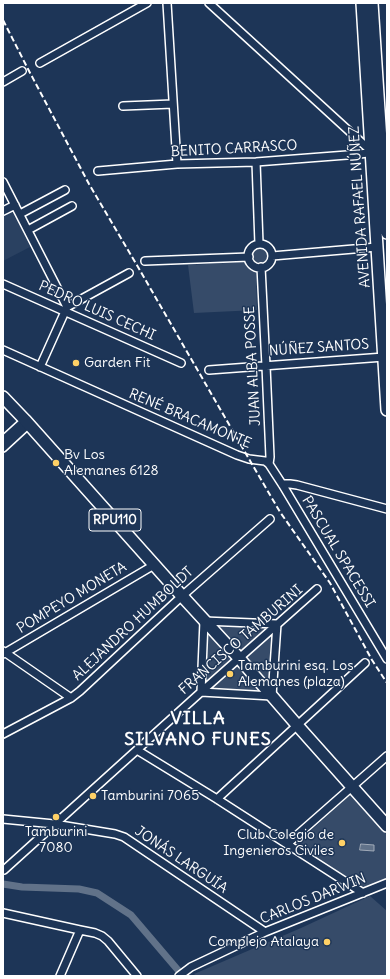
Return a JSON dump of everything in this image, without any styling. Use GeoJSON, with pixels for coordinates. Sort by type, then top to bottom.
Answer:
{"type":"FeatureCollection","features":[{"type":"Feature","properties":{"kind":"main road","name":"AVENIDA RAFAEL NÚÑEZ"},"geometry":{"type":"LineString","coordinates":[[362,3],[370,127],[374,130],[376,148],[380,152],[377,247],[385,357],[387,410]]}},
{"type":"Feature","properties":{"kind":"main road","name":"AVENIDA RAFAEL NÚÑEZ"},"geometry":{"type":"LineString","coordinates":[[372,3],[380,152],[387,233]]}},
{"type":"Feature","properties":{"kind":"main road","name":"RPU110"},"geometry":{"type":"LineString","coordinates":[[3,397],[239,658],[387,826]]}},
{"type":"Feature","properties":{"kind":"street"},"geometry":{"type":"LineString","coordinates":[[40,63],[147,3]]}},
{"type":"Feature","properties":{"kind":"street"},"geometry":{"type":"LineString","coordinates":[[167,3],[177,164]]}},
{"type":"Feature","properties":{"kind":"street"},"geometry":{"type":"LineString","coordinates":[[209,3],[380,152]]}},
{"type":"Feature","properties":{"kind":"street"},"geometry":{"type":"LineString","coordinates":[[3,82],[22,71]]}},
{"type":"Feature","properties":{"kind":"street"},"geometry":{"type":"LineString","coordinates":[[123,106],[173,104]]}},
{"type":"Feature","properties":{"kind":"street","name":"BENITO CARRASCO"},"geometry":{"type":"LineString","coordinates":[[98,171],[177,164],[256,162],[380,152]]}},
{"type":"Feature","properties":{"kind":"street"},"geometry":{"type":"LineString","coordinates":[[256,162],[259,244]]}},
{"type":"Feature","properties":{"kind":"street"},"geometry":{"type":"LineString","coordinates":[[3,182],[28,230],[66,310]]}},
{"type":"Feature","properties":{"kind":"street"},"geometry":{"type":"LineString","coordinates":[[20,214],[65,190]]}},
{"type":"Feature","properties":{"kind":"street"},"geometry":{"type":"LineString","coordinates":[[3,211],[15,205]]}},
{"type":"Feature","properties":{"kind":"street"},"geometry":{"type":"LineString","coordinates":[[28,230],[72,206]]}},
{"type":"Feature","properties":{"kind":"street"},"geometry":{"type":"LineString","coordinates":[[263,244],[268,247],[272,256],[267,265],[258,267],[253,265],[249,260],[248,255],[250,249],[254,246],[263,244]]}},
{"type":"Feature","properties":{"kind":"street"},"geometry":{"type":"LineString","coordinates":[[272,256],[377,247]]}},
{"type":"Feature","properties":{"kind":"street"},"geometry":{"type":"LineString","coordinates":[[145,261],[249,257]]}},
{"type":"Feature","properties":{"kind":"street","name":"JUAN ALBA POSSE"},"geometry":{"type":"LineString","coordinates":[[261,267],[270,457],[268,464]]}},
{"type":"Feature","properties":{"kind":"street"},"geometry":{"type":"LineString","coordinates":[[40,367],[66,310],[129,273]]}},
{"type":"Feature","properties":{"kind":"street","name":"PEDRO LUIS CECHI"},"geometry":{"type":"LineString","coordinates":[[3,284],[66,310],[181,363]]}},
{"type":"Feature","properties":{"kind":"street","name":"RENÉ BRACAMONTE"},"geometry":{"type":"LineString","coordinates":[[3,350],[237,455],[249,459],[261,460],[268,464]]}},
{"type":"Feature","properties":{"kind":"street","name":"NÚÑEZ SANTOS"},"geometry":{"type":"LineString","coordinates":[[209,370],[385,357]]}},
{"type":"Feature","properties":{"kind":"street"},"geometry":{"type":"LineString","coordinates":[[3,440],[27,422]]}},
{"type":"Feature","properties":{"kind":"street"},"geometry":{"type":"LineString","coordinates":[[3,448],[27,422]]}},
{"type":"Feature","properties":{"kind":"street"},"geometry":{"type":"LineString","coordinates":[[268,464],[282,484],[297,485],[387,509]]}},
{"type":"Feature","properties":{"kind":"street","name":"PASCUAL SPACESSI"},"geometry":{"type":"LineString","coordinates":[[282,484],[386,657]]}},
{"type":"Feature","properties":{"kind":"street","name":"ALEJANDRO HUMBOLDT"},"geometry":{"type":"LineString","coordinates":[[3,734],[71,698],[80,691],[182,596],[270,519]]}},
{"type":"Feature","properties":{"kind":"street","name":"POMPEYO MONETA"},"geometry":{"type":"LineString","coordinates":[[4,653],[154,565]]}},
{"type":"Feature","properties":{"kind":"street","name":"FRANCISCO TAMBURINI"},"geometry":{"type":"LineString","coordinates":[[4,870],[200,692],[317,589]]}},
{"type":"Feature","properties":{"kind":"street"},"geometry":{"type":"LineString","coordinates":[[204,620],[277,624],[272,696],[200,692],[204,620]]}},
{"type":"Feature","properties":{"kind":"street"},"geometry":{"type":"LineString","coordinates":[[4,653],[71,698]]}},
{"type":"Feature","properties":{"kind":"street"},"geometry":{"type":"LineString","coordinates":[[217,799],[365,663]]}},
{"type":"Feature","properties":{"kind":"street"},"geometry":{"type":"LineString","coordinates":[[137,750],[217,799],[363,893]]}},
{"type":"Feature","properties":{"kind":"street"},"geometry":{"type":"LineString","coordinates":[[287,844],[387,756]]}},
{"type":"Feature","properties":{"kind":"street","name":"JONÁS LARGUÍA"},"geometry":{"type":"LineString","coordinates":[[3,819],[54,824],[115,834],[124,837],[265,932]]}},
{"type":"Feature","properties":{"kind":"street","name":"CARLOS DARWIN"},"geometry":{"type":"LineString","coordinates":[[179,976],[191,967],[265,932],[387,883]]}},
{"type":"Feature","properties":{"kind":"street"},"geometry":{"type":"LineString","coordinates":[[3,913],[95,933],[102,936],[108,941],[137,976]]}},
{"type":"Feature","properties":{"kind":"street"},"geometry":{"type":"LineString","coordinates":[[60,976],[80,930]]}},
{"type":"Feature","properties":{"kind":"shaded area"},"geometry":{"type":"Polygon","coordinates":[[[13,210],[30,247],[3,261],[3,216],[13,210]]]}},
{"type":"Feature","properties":{"kind":"shaded area"},"geometry":{"type":"Polygon","coordinates":[[[260,249],[265,251],[267,256],[265,261],[260,263],[255,261],[253,256],[255,251],[260,249]]]}},
{"type":"Feature","properties":{"kind":"shaded area"},"geometry":{"type":"Polygon","coordinates":[[[243,262],[250,269],[256,272],[257,310],[194,313],[188,265],[243,262]]]}},
{"type":"Feature","properties":{"kind":"shaded area"},"geometry":{"type":"Polygon","coordinates":[[[211,624],[272,626],[269,693],[204,690],[207,627],[211,624]]]}},
{"type":"Feature","properties":{"kind":"shaded area","name":"Club Colegio de Ingenieros Civiles"},"geometry":{"type":"Polygon","coordinates":[[[351,794],[387,835],[387,879],[363,889],[295,845],[351,794]]]}},
{"type":"Feature","properties":{"kind":"shaded area"},"geometry":{"type":"Polygon","coordinates":[[[361,844],[374,845],[374,851],[360,850],[361,844]]]}},
{"type":"Feature","properties":{"kind":"shaded area","name":"Complejo Atalaya"},"geometry":{"type":"Polygon","coordinates":[[[370,896],[387,911],[387,976],[196,976],[194,974],[301,928],[370,896]]]}},
{"type":"Feature","properties":{"kind":"waterway"},"geometry":{"type":"LineString","coordinates":[[3,884],[22,887],[79,889],[97,893],[131,915],[183,976]]}},
{"type":"Feature","properties":{"kind":"railway"},"geometry":{"type":"LineString","coordinates":[[3,20],[89,184],[280,512],[330,583],[372,660],[387,683]]}},
{"type":"Feature","properties":{"kind":"place","name":"Garden Fit"},"geometry":{"type":"Point","coordinates":[76,363]}},
{"type":"Feature","properties":{"kind":"place","name":"Bv Los Alemanes 6128"},"geometry":{"type":"Point","coordinates":[56,463]}},
{"type":"Feature","properties":{"kind":"place","name":"Tamburini esq. Los Alemanes (plaza)"},"geometry":{"type":"Point","coordinates":[230,674]}},
{"type":"Feature","properties":{"kind":"place","name":"Tamburini 7065"},"geometry":{"type":"Point","coordinates":[93,796]}},
{"type":"Feature","properties":{"kind":"place","name":"Tamburini 7080"},"geometry":{"type":"Point","coordinates":[56,817]}},
{"type":"Feature","properties":{"kind":"place","name":"Club Colegio de Ingenieros Civiles"},"geometry":{"type":"Point","coordinates":[342,843]}},
{"type":"Feature","properties":{"kind":"place","name":"Complejo Atalaya"},"geometry":{"type":"Point","coordinates":[327,942]}},
{"type":"Feature","properties":{"kind":"district","name":"VILLA SILVANO FUNES"},"geometry":{"type":"Point","coordinates":[198,729]}}]}
